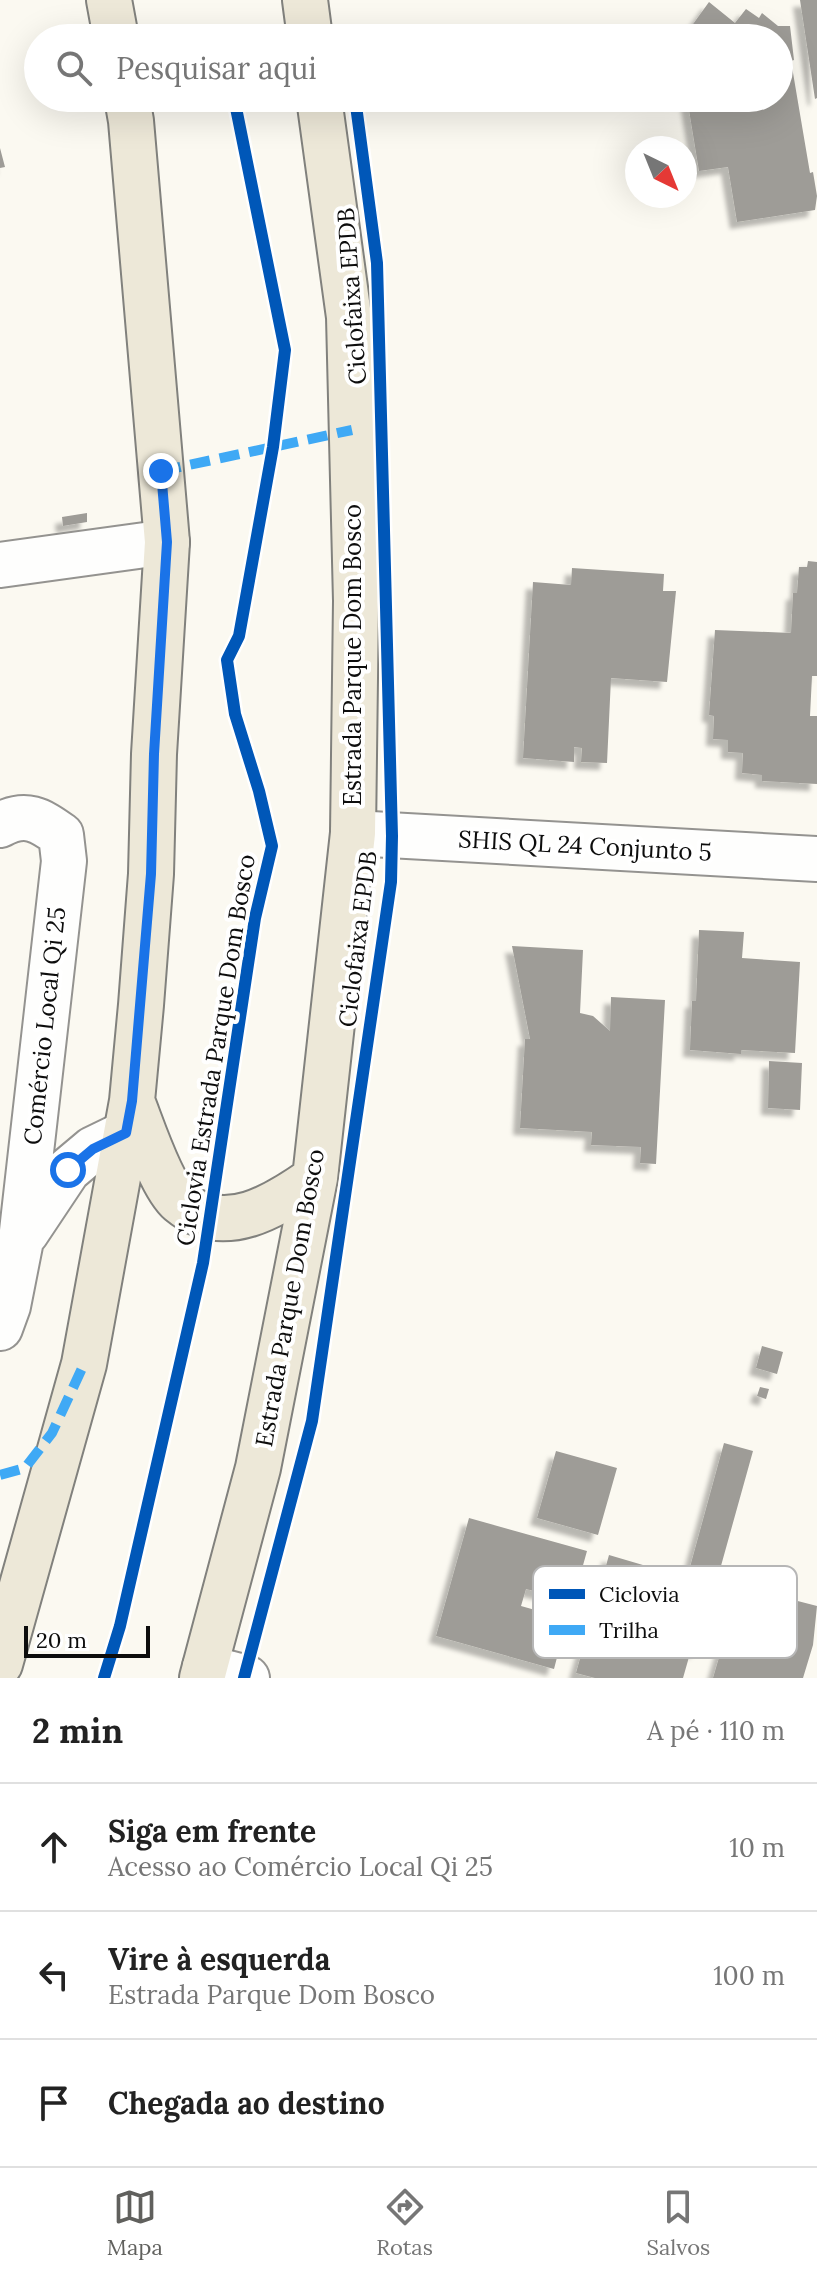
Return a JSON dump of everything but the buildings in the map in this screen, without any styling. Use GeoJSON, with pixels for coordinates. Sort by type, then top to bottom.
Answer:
{"type":"FeatureCollection","features":[{"type":"Feature","properties":{"kind":"main road"},"geometry":{"type":"LineString","coordinates":[[109,0],[113,24]]}},
{"type":"Feature","properties":{"kind":"main road"},"geometry":{"type":"LineString","coordinates":[[305,0],[308,24]]}},
{"type":"Feature","properties":{"kind":"main road"},"geometry":{"type":"LineString","coordinates":[[0,1664],[84,1364],[129,1117],[151,874],[154,754],[167,542],[129,112]]}},
{"type":"Feature","properties":{"kind":"main road","name":"Estrada Parque Dom Bosco"},"geometry":{"type":"LineString","coordinates":[[204,1672],[258,1468],[315,1178],[353,833],[356,601],[349,317],[321,112]]}},
{"type":"Feature","properties":{"kind":"main road"},"geometry":{"type":"LineString","coordinates":[[129,1117],[179,1201],[211,1218],[248,1216],[282,1201],[315,1178]]}},
{"type":"Feature","properties":{"kind":"street"},"geometry":{"type":"LineString","coordinates":[[0,565],[167,542]]}},
{"type":"Feature","properties":{"kind":"street","name":"Comércio Local Qi 25"},"geometry":{"type":"LineString","coordinates":[[0,825],[10,819],[37,818],[61,835],[64,861],[21,1240],[8,1306],[0,1328]]}},
{"type":"Feature","properties":{"kind":"street","name":"SHIS QL 24 Conjunto 5"},"geometry":{"type":"LineString","coordinates":[[353,833],[817,859]]}},
{"type":"Feature","properties":{"kind":"street"},"geometry":{"type":"LineString","coordinates":[[21,1240],[68,1170],[129,1117]]}},
{"type":"Feature","properties":{"kind":"street"},"geometry":{"type":"LineString","coordinates":[[204,1672],[247,1678]]}},
{"type":"Feature","properties":{"kind":"marked path"},"geometry":{"type":"LineString","coordinates":[[161,471],[352,430]]}},
{"type":"Feature","properties":{"kind":"marked path"},"geometry":{"type":"LineString","coordinates":[[0,1475],[25,1468],[52,1433],[84,1364]]}},
{"type":"Feature","properties":{"kind":"cycle path","name":"Ciclovia Estrada Parque Dom Bosco"},"geometry":{"type":"LineString","coordinates":[[104,1678],[120,1626],[203,1263],[255,918],[272,846],[235,714],[227,660],[239,636],[273,447],[285,350],[237,112]]}},
{"type":"Feature","properties":{"kind":"cycle path","name":"Ciclofaixa EPDB"},"geometry":{"type":"LineString","coordinates":[[244,1678],[312,1421],[391,882],[377,263],[357,112]]}},
{"type":"Feature","properties":{"kind":"route"},"geometry":{"type":"LineString","coordinates":[[68,1170],[93,1149],[126,1133],[132,1101],[151,874],[154,754],[167,542],[161,471]]}}]}
